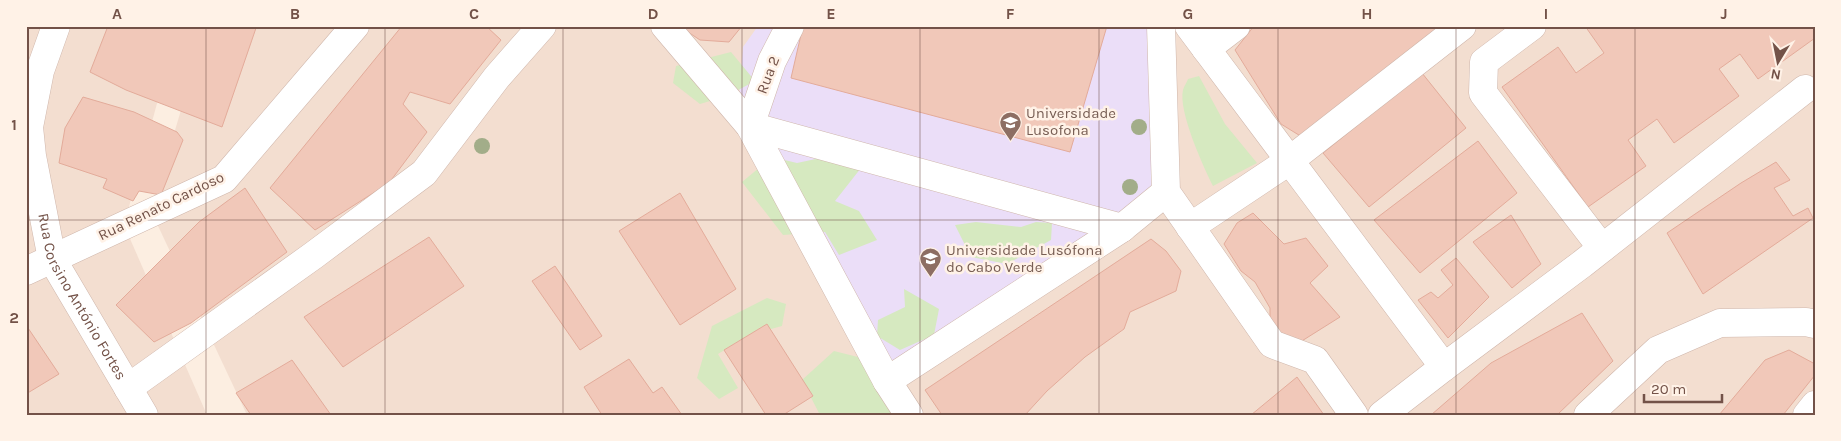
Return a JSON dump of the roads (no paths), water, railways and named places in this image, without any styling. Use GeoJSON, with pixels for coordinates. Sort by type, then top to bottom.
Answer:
{"type":"FeatureCollection","features":[{"type":"Feature","properties":{"kind":"street","name":"Rua Corsino António Fortes"},"geometry":{"type":"LineString","coordinates":[[56,26],[33,69],[28,126],[52,259],[144,415]]}},
{"type":"Feature","properties":{"kind":"street"},"geometry":{"type":"LineString","coordinates":[[128,388],[314,255],[424,173],[498,77],[542,26]]}},
{"type":"Feature","properties":{"kind":"street"},"geometry":{"type":"LineString","coordinates":[[665,26],[750,126],[887,381],[909,415]]}},
{"type":"Feature","properties":{"kind":"street","name":"Rua 2"},"geometry":{"type":"LineString","coordinates":[[750,126],[772,61],[790,26]]}},
{"type":"Feature","properties":{"kind":"street"},"geometry":{"type":"LineString","coordinates":[[1161,26],[1166,192],[1272,344],[1315,360],[1354,415]]}},
{"type":"Feature","properties":{"kind":"street"},"geometry":{"type":"LineString","coordinates":[[1189,26],[1444,367]]}},
{"type":"Feature","properties":{"kind":"street"},"geometry":{"type":"LineString","coordinates":[[1206,49],[1236,26]]}},
{"type":"Feature","properties":{"kind":"street"},"geometry":{"type":"LineString","coordinates":[[1190,227],[1289,161],[1462,26]]}},
{"type":"Feature","properties":{"kind":"street"},"geometry":{"type":"LineString","coordinates":[[1532,26],[1484,62],[1483,93],[1592,256]]}},
{"type":"Feature","properties":{"kind":"street","name":"Rua Renato Cardoso"},"geometry":{"type":"LineString","coordinates":[[26,271],[224,179],[343,29]]}},
{"type":"Feature","properties":{"kind":"street"},"geometry":{"type":"LineString","coordinates":[[1382,415],[1592,256],[1805,89]]}},
{"type":"Feature","properties":{"kind":"street"},"geometry":{"type":"LineString","coordinates":[[750,126],[1122,228]]}},
{"type":"Feature","properties":{"kind":"street"},"geometry":{"type":"LineString","coordinates":[[887,381],[1122,228],[1166,192]]}},
{"type":"Feature","properties":{"kind":"street"},"geometry":{"type":"LineString","coordinates":[[1588,415],[1658,350],[1720,324],[1806,322],[1815,324]]}},
{"type":"Feature","properties":{"kind":"street"},"geometry":{"type":"LineString","coordinates":[[1807,415],[1815,405]]}},
{"type":"Feature","properties":{"kind":"place","name":"Universidade Lusofona"},"geometry":{"type":"Point","coordinates":[1010,141]}},
{"type":"Feature","properties":{"kind":"place","name":"Universidade Lusófona do Cabo Verde"},"geometry":{"type":"Point","coordinates":[930,278]}}]}
